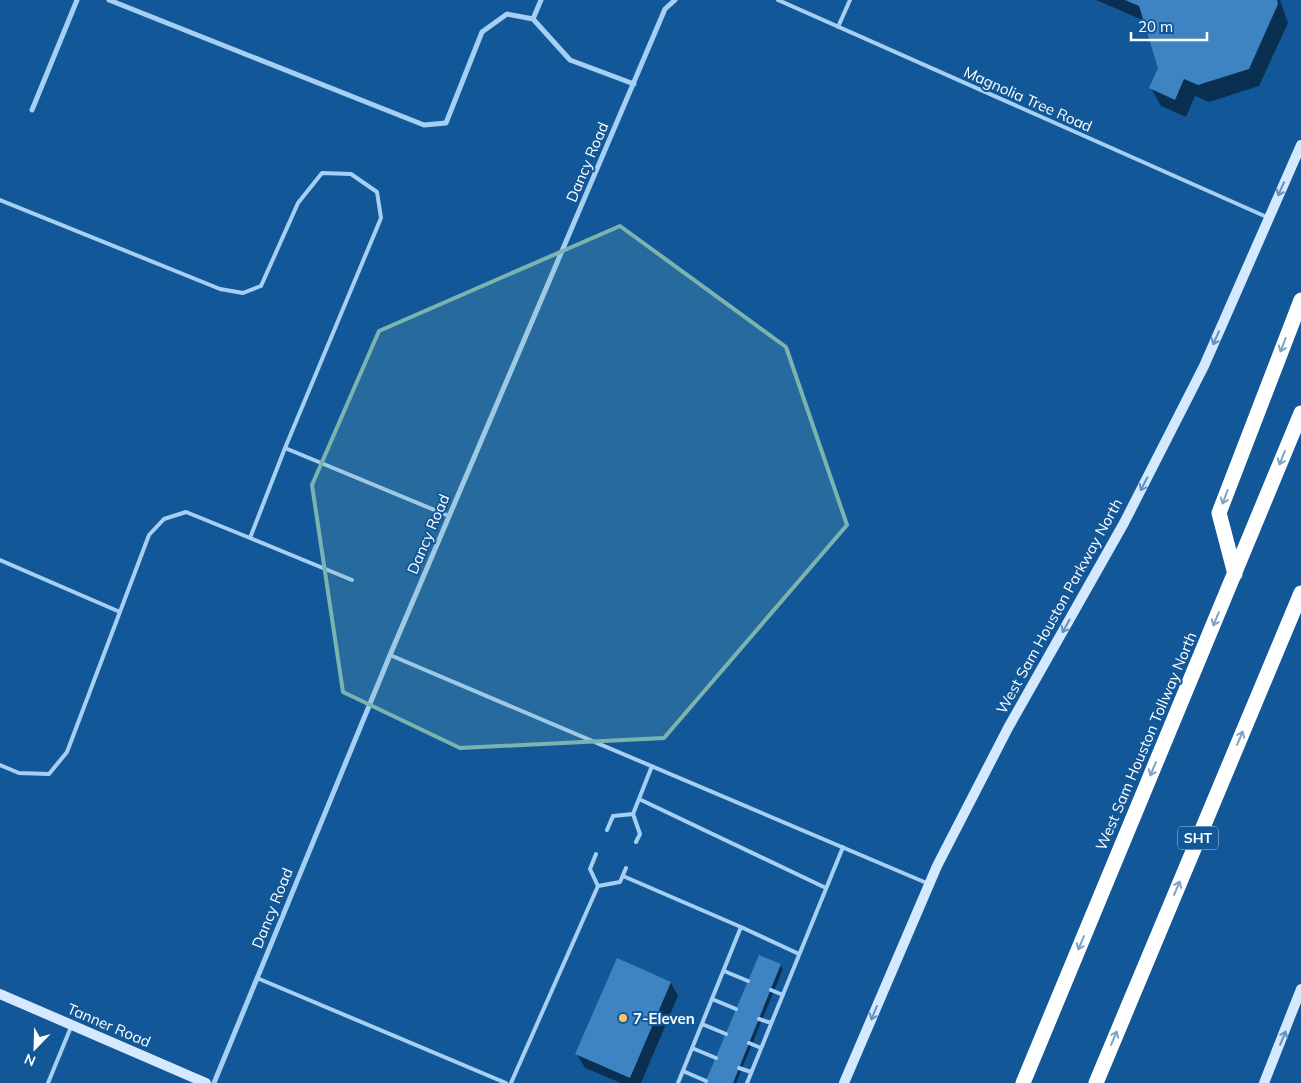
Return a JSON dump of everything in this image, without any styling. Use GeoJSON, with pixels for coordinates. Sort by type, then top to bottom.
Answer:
{"type":"FeatureCollection","features":[{"type":"Feature","properties":{"kind":"highway"},"geometry":{"type":"LineString","coordinates":[[1234,574],[1219,513],[1301,300]]}},
{"type":"Feature","properties":{"kind":"highway","name":"West Sam Houston Tollway North"},"geometry":{"type":"LineString","coordinates":[[1023,1083],[1301,413]]}},
{"type":"Feature","properties":{"kind":"highway","name":"SHT"},"geometry":{"type":"LineString","coordinates":[[1096,1083],[1301,593]]}},
{"type":"Feature","properties":{"kind":"main road","name":"West Sam Houston Parkway North"},"geometry":{"type":"LineString","coordinates":[[844,1083],[929,884],[1008,728],[1124,523],[1204,366],[1301,145]]}},
{"type":"Feature","properties":{"kind":"main road"},"geometry":{"type":"LineString","coordinates":[[1264,1083],[1301,990]]}},
{"type":"Feature","properties":{"kind":"main road","name":"Tanner Road"},"geometry":{"type":"LineString","coordinates":[[0,994],[206,1083]]}},
{"type":"Feature","properties":{"kind":"street"},"geometry":{"type":"LineString","coordinates":[[32,110],[77,0]]}},
{"type":"Feature","properties":{"kind":"street"},"geometry":{"type":"LineString","coordinates":[[108,0],[424,125],[446,123],[482,32],[507,14],[533,20],[570,60],[634,84]]}},
{"type":"Feature","properties":{"kind":"street"},"geometry":{"type":"LineString","coordinates":[[533,20],[541,0]]}},
{"type":"Feature","properties":{"kind":"street","name":"Dancy Road"},"geometry":{"type":"LineString","coordinates":[[214,1083],[449,516],[665,9],[675,0]]}},
{"type":"Feature","properties":{"kind":"lane","name":"Magnolia Tree Road"},"geometry":{"type":"LineString","coordinates":[[778,0],[1268,218]]}},
{"type":"Feature","properties":{"kind":"lane"},"geometry":{"type":"LineString","coordinates":[[838,27],[850,0]]}},
{"type":"Feature","properties":{"kind":"lane"},"geometry":{"type":"LineString","coordinates":[[0,200],[220,289],[243,293],[261,286],[298,203],[322,173],[351,174],[377,192],[381,218],[285,448],[250,538]]}},
{"type":"Feature","properties":{"kind":"lane"},"geometry":{"type":"LineString","coordinates":[[285,448],[449,516]]}},
{"type":"Feature","properties":{"kind":"lane"},"geometry":{"type":"LineString","coordinates":[[0,766],[19,774],[49,774],[67,752],[150,535],[164,519],[186,512],[352,580]]}},
{"type":"Feature","properties":{"kind":"lane"},"geometry":{"type":"LineString","coordinates":[[0,560],[120,612]]}},
{"type":"Feature","properties":{"kind":"lane"},"geometry":{"type":"LineString","coordinates":[[390,655],[929,884]]}},
{"type":"Feature","properties":{"kind":"lane"},"geometry":{"type":"LineString","coordinates":[[636,842],[640,834],[633,814],[652,766]]}},
{"type":"Feature","properties":{"kind":"lane"},"geometry":{"type":"LineString","coordinates":[[639,799],[826,888]]}},
{"type":"Feature","properties":{"kind":"lane"},"geometry":{"type":"LineString","coordinates":[[607,830],[613,816],[633,814]]}},
{"type":"Feature","properties":{"kind":"lane"},"geometry":{"type":"LineString","coordinates":[[747,1083],[843,847]]}},
{"type":"Feature","properties":{"kind":"lane"},"geometry":{"type":"LineString","coordinates":[[511,1083],[598,886],[590,869],[596,854]]}},
{"type":"Feature","properties":{"kind":"lane"},"geometry":{"type":"LineString","coordinates":[[598,886],[620,882],[626,868]]}},
{"type":"Feature","properties":{"kind":"lane"},"geometry":{"type":"LineString","coordinates":[[623,876],[799,954]]}},
{"type":"Feature","properties":{"kind":"lane"},"geometry":{"type":"LineString","coordinates":[[678,1083],[741,927]]}},
{"type":"Feature","properties":{"kind":"lane"},"geometry":{"type":"LineString","coordinates":[[724,971],[748,981]]}},
{"type":"Feature","properties":{"kind":"lane"},"geometry":{"type":"LineString","coordinates":[[257,978],[506,1083]]}},
{"type":"Feature","properties":{"kind":"lane"},"geometry":{"type":"LineString","coordinates":[[771,990],[783,995]]}},
{"type":"Feature","properties":{"kind":"lane"},"geometry":{"type":"LineString","coordinates":[[712,1000],[736,1010]]}},
{"type":"Feature","properties":{"kind":"lane"},"geometry":{"type":"LineString","coordinates":[[759,1019],[771,1023]]}},
{"type":"Feature","properties":{"kind":"lane"},"geometry":{"type":"LineString","coordinates":[[702,1024],[726,1034]]}},
{"type":"Feature","properties":{"kind":"lane"},"geometry":{"type":"LineString","coordinates":[[48,1083],[72,1025]]}},
{"type":"Feature","properties":{"kind":"lane"},"geometry":{"type":"LineString","coordinates":[[749,1043],[761,1048]]}},
{"type":"Feature","properties":{"kind":"lane"},"geometry":{"type":"LineString","coordinates":[[692,1048],[716,1058]]}},
{"type":"Feature","properties":{"kind":"lane"},"geometry":{"type":"LineString","coordinates":[[739,1068],[751,1072]]}},
{"type":"Feature","properties":{"kind":"lane"},"geometry":{"type":"LineString","coordinates":[[683,1071],[706,1081]]}},
{"type":"Feature","properties":{"kind":"highlighted area"},"geometry":{"type":"Polygon","coordinates":[[[620,226],[786,347],[847,525],[664,738],[460,748],[343,692],[312,485],[379,331],[620,226]]]}},
{"type":"Feature","properties":{"kind":"building"},"geometry":{"type":"Polygon","coordinates":[[[1125,0],[1277,0],[1278,4],[1249,69],[1198,85],[1184,79],[1175,100],[1149,88],[1158,68],[1139,6],[1125,0]]]}},
{"type":"Feature","properties":{"kind":"building"},"geometry":{"type":"Polygon","coordinates":[[[759,955],[781,964],[733,1083],[705,1083],[759,955]]]}},
{"type":"Feature","properties":{"kind":"building","name":"7-Eleven"},"geometry":{"type":"Polygon","coordinates":[[[617,958],[671,982],[630,1078],[575,1054],[617,958]]]}},
{"type":"Feature","properties":{"kind":"place","name":"7-Eleven"},"geometry":{"type":"Point","coordinates":[623,1018]}}]}
